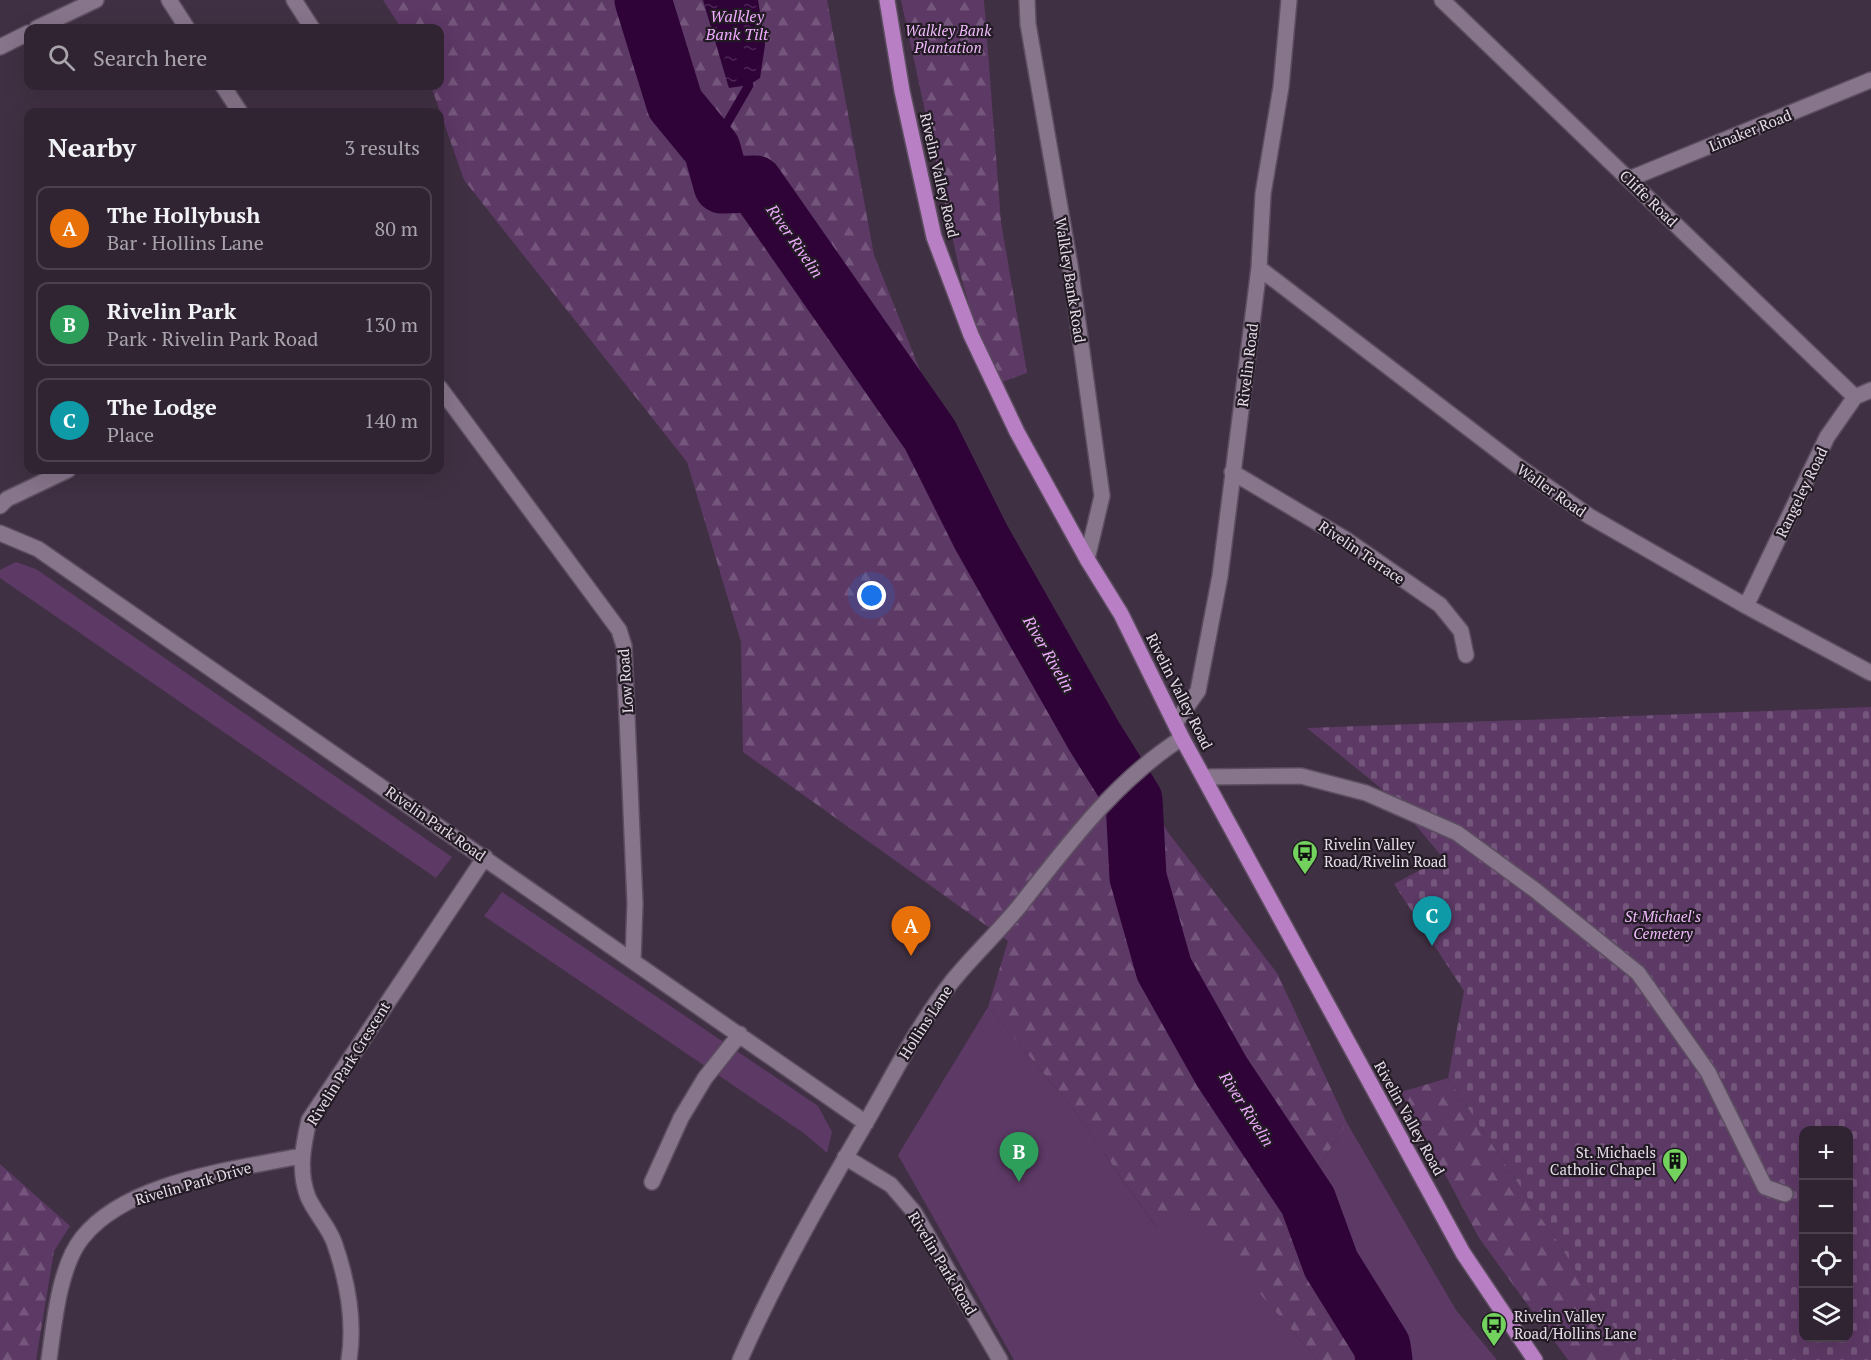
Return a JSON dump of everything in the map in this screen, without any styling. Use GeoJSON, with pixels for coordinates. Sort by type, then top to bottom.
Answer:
{"type":"FeatureCollection","features":[{"type":"Feature","properties":{"kind":"main road","name":"Rivelin Valley Road"},"geometry":{"type":"LineString","coordinates":[[887,0],[902,91],[934,237],[976,346],[1017,432],[1087,559],[1121,614],[1182,738],[1463,1253],[1535,1360]]}},
{"type":"Feature","properties":{"kind":"street"},"geometry":{"type":"LineString","coordinates":[[46,24],[96,0]]}},
{"type":"Feature","properties":{"kind":"street"},"geometry":{"type":"LineString","coordinates":[[169,0],[184,24]]}},
{"type":"Feature","properties":{"kind":"street"},"geometry":{"type":"LineString","coordinates":[[294,0],[309,24]]}},
{"type":"Feature","properties":{"kind":"street","name":"Walkley Bank Road"},"geometry":{"type":"LineString","coordinates":[[1027,0],[1028,24],[1070,265],[1102,496],[1087,559]]}},
{"type":"Feature","properties":{"kind":"street","name":"Rivelin Road"},"geometry":{"type":"LineString","coordinates":[[1176,722],[1198,691],[1205,666],[1220,576],[1259,268],[1263,194],[1281,87],[1289,0]]}},
{"type":"Feature","properties":{"kind":"street","name":"Cliffe Road"},"geometry":{"type":"LineString","coordinates":[[1442,0],[1855,397]]}},
{"type":"Feature","properties":{"kind":"street"},"geometry":{"type":"LineString","coordinates":[[0,47],[24,35]]}},
{"type":"Feature","properties":{"kind":"street","name":"Linaker Road"},"geometry":{"type":"LineString","coordinates":[[1629,179],[1871,80]]}},
{"type":"Feature","properties":{"kind":"street"},"geometry":{"type":"LineString","coordinates":[[226,90],[237,108]]}},
{"type":"Feature","properties":{"kind":"street","name":"Waller Road"},"geometry":{"type":"LineString","coordinates":[[1259,268],[1518,466],[1589,516],[1746,606],[1871,673]]}},
{"type":"Feature","properties":{"kind":"street"},"geometry":{"type":"LineString","coordinates":[[1855,397],[1871,390]]}},
{"type":"Feature","properties":{"kind":"street","name":"Low Road"},"geometry":{"type":"LineString","coordinates":[[444,393],[619,630],[624,646],[635,903],[633,960]]}},
{"type":"Feature","properties":{"kind":"street","name":"Rangeley Road"},"geometry":{"type":"LineString","coordinates":[[1746,606],[1827,437],[1855,397]]}},
{"type":"Feature","properties":{"kind":"street","name":"Rivelin Terrace"},"geometry":{"type":"LineString","coordinates":[[1232,472],[1345,539],[1440,605],[1461,631],[1466,656]]}},
{"type":"Feature","properties":{"kind":"street"},"geometry":{"type":"LineString","coordinates":[[0,506],[7,499],[60,474]]}},
{"type":"Feature","properties":{"kind":"street","name":"Rivelin Park Road"},"geometry":{"type":"LineString","coordinates":[[0,533],[38,549],[866,1123]]}},
{"type":"Feature","properties":{"kind":"street","name":"Hollins Lane"},"geometry":{"type":"LineString","coordinates":[[740,1360],[761,1312],[845,1157],[910,1042],[950,984],[1021,904],[1059,853],[1101,807],[1149,759],[1182,738]]}},
{"type":"Feature","properties":{"kind":"street"},"geometry":{"type":"LineString","coordinates":[[1204,777],[1301,776],[1366,793],[1457,833],[1535,890],[1638,973],[1708,1072],[1765,1187],[1785,1194]]}},
{"type":"Feature","properties":{"kind":"street","name":"Rivelin Park Crescent"},"geometry":{"type":"LineString","coordinates":[[349,1360],[351,1344],[349,1298],[333,1240],[308,1196],[300,1156],[309,1120],[485,857]]}},
{"type":"Feature","properties":{"kind":"street"},"geometry":{"type":"LineString","coordinates":[[652,1182],[681,1118],[705,1078],[740,1034]]}},
{"type":"Feature","properties":{"kind":"street","name":"Rivelin Park Drive"},"geometry":{"type":"LineString","coordinates":[[49,1360],[64,1275],[81,1239],[110,1211],[146,1194],[209,1176],[300,1156]]}},
{"type":"Feature","properties":{"kind":"street","name":"Rivelin Park Road"},"geometry":{"type":"LineString","coordinates":[[845,1157],[891,1185],[914,1212],[1000,1360]]}},
{"type":"Feature","properties":{"kind":"green space"},"geometry":{"type":"Polygon","coordinates":[[[383,0],[703,0],[729,88],[765,45],[758,0],[827,0],[874,255],[949,443],[1093,718],[1170,835],[1277,973],[1347,1123],[1315,1173],[1221,1121],[1391,1343],[1386,1360],[1318,1360],[1186,1209],[1157,1228],[1071,1106],[988,1007],[1008,941],[743,752],[741,642],[687,462],[464,180],[444,123],[444,108],[439,108],[432,90],[444,90],[444,24],[398,24],[383,0]]]}},
{"type":"Feature","properties":{"kind":"green space","name":"Walkley Bank Plantation"},"geometry":{"type":"Polygon","coordinates":[[[901,0],[984,0],[1001,222],[1027,373],[993,385],[961,277],[901,0]]]}},
{"type":"Feature","properties":{"kind":"green space"},"geometry":{"type":"Polygon","coordinates":[[[16,562],[36,569],[452,857],[436,878],[0,578],[0,570],[16,562]]]}},
{"type":"Feature","properties":{"kind":"green space","name":"St Michael's Cemetery"},"geometry":{"type":"Polygon","coordinates":[[[1871,707],[1871,1360],[1636,1360],[1448,1078],[1464,991],[1394,884],[1443,858],[1394,799],[1307,728],[1871,707]]]}},
{"type":"Feature","properties":{"kind":"green space"},"geometry":{"type":"Polygon","coordinates":[[[502,892],[818,1106],[832,1132],[827,1153],[805,1134],[484,916],[502,892]]]}},
{"type":"Feature","properties":{"kind":"green space"},"geometry":{"type":"Polygon","coordinates":[[[988,1007],[1071,1106],[1156,1227],[1186,1208],[1318,1360],[1014,1360],[898,1155],[988,1007]]]}},
{"type":"Feature","properties":{"kind":"green space"},"geometry":{"type":"Polygon","coordinates":[[[1448,1078],[1636,1360],[1568,1360],[1479,1238],[1401,1092],[1448,1078]]]}},
{"type":"Feature","properties":{"kind":"green space"},"geometry":{"type":"Polygon","coordinates":[[[1219,1119],[1315,1173],[1347,1123],[1456,1310],[1497,1360],[1386,1360],[1391,1343],[1219,1119]]]}},
{"type":"Feature","properties":{"kind":"green space"},"geometry":{"type":"Polygon","coordinates":[[[0,1164],[70,1226],[54,1251],[36,1360],[0,1360],[0,1164]]]}},
{"type":"Feature","properties":{"kind":"water","name":"Walkley Bank Tilt"},"geometry":{"type":"Polygon","coordinates":[[[703,0],[758,0],[765,45],[760,78],[749,85],[729,88],[703,0]]]}},
{"type":"Feature","properties":{"kind":"waterway","name":"River Rivelin"},"geometry":{"type":"LineString","coordinates":[[643,0],[675,104],[712,149],[722,185],[755,184],[930,435],[981,537],[1094,736],[1134,800],[1138,877],[1164,969],[1222,1072],[1308,1201],[1331,1264],[1382,1346],[1384,1360]]}},
{"type":"Feature","properties":{"kind":"waterway"},"geometry":{"type":"LineString","coordinates":[[712,149],[749,85]]}},
{"type":"Feature","properties":{"kind":"place","name":"Rivelin Valley Road/Rivelin Road"},"geometry":{"type":"Point","coordinates":[1305,876]}},
{"type":"Feature","properties":{"kind":"place","name":"The Lodge"},"geometry":{"type":"Point","coordinates":[1432,946]}},
{"type":"Feature","properties":{"kind":"place","name":"The Hollybush"},"geometry":{"type":"Point","coordinates":[911,956]}},
{"type":"Feature","properties":{"kind":"place","name":"Rivelin Park"},"geometry":{"type":"Point","coordinates":[1019,1182]}},
{"type":"Feature","properties":{"kind":"place","name":"St. Michaels Catholic Chapel"},"geometry":{"type":"Point","coordinates":[1675,1184]}},
{"type":"Feature","properties":{"kind":"place","name":"Rivelin Valley Road/Hollins Lane"},"geometry":{"type":"Point","coordinates":[1494,1348]}}]}
